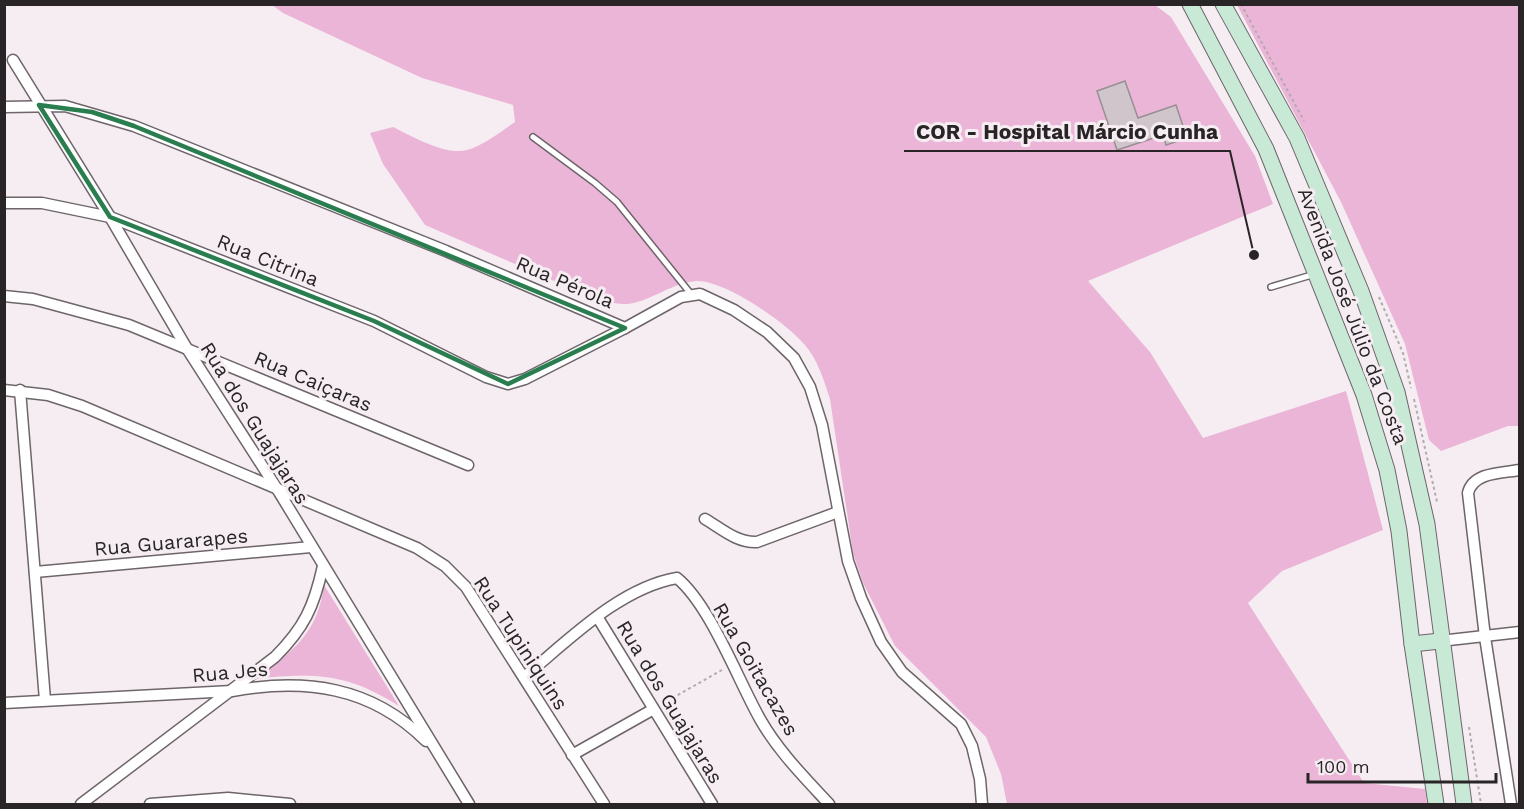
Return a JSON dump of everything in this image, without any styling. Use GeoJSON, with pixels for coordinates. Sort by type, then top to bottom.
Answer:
{"type":"FeatureCollection","features":[{"type":"Feature","properties":{"kind":"main road","name":"Avenida José Júlio da Costa"},"geometry":{"type":"LineString","coordinates":[[1190,4],[1266,149],[1364,395],[1387,470],[1399,531],[1412,644],[1436,804]]}},
{"type":"Feature","properties":{"kind":"main road","name":"Avenida José Júlio da Costa"},"geometry":{"type":"LineString","coordinates":[[1223,4],[1296,138],[1361,291],[1397,393],[1427,524],[1440,641],[1464,804]]}},
{"type":"Feature","properties":{"kind":"main road"},"geometry":{"type":"LineString","coordinates":[[1412,644],[1440,641]]}},
{"type":"Feature","properties":{"kind":"street","name":"Rua dos Guajajaras"},"geometry":{"type":"LineString","coordinates":[[13,60],[110,217],[186,347],[279,492],[469,804]]}},
{"type":"Feature","properties":{"kind":"street","name":"Rua Pérola"},"geometry":{"type":"LineString","coordinates":[[4,107],[65,106],[134,126],[446,251],[625,328],[670,302],[692,294]]}},
{"type":"Feature","properties":{"kind":"street","name":"Rua Citrina"},"geometry":{"type":"LineString","coordinates":[[4,203],[42,203],[110,217],[374,321],[486,377],[508,384],[525,379],[625,328]]}},
{"type":"Feature","properties":{"kind":"street"},"geometry":{"type":"LineString","coordinates":[[692,294],[712,298],[734,310],[768,332],[794,358],[810,387],[822,425],[848,561],[881,642],[902,672],[961,724],[972,746],[980,779],[982,804]]}},
{"type":"Feature","properties":{"kind":"street","name":"Rua Caiçaras"},"geometry":{"type":"LineString","coordinates":[[4,296],[33,299],[129,325],[468,465]]}},
{"type":"Feature","properties":{"kind":"street","name":"Rua Tupiniquins"},"geometry":{"type":"LineString","coordinates":[[4,390],[20,390],[82,406],[279,492],[408,544],[445,566],[466,587],[604,804]]}},
{"type":"Feature","properties":{"kind":"street"},"geometry":{"type":"LineString","coordinates":[[20,390],[45,700]]}},
{"type":"Feature","properties":{"kind":"street"},"geometry":{"type":"LineString","coordinates":[[1511,804],[1485,637],[1468,504],[1469,487],[1474,482],[1492,475],[1520,470]]}},
{"type":"Feature","properties":{"kind":"street"},"geometry":{"type":"LineString","coordinates":[[705,519],[735,538],[757,542],[838,512]]}},
{"type":"Feature","properties":{"kind":"street","name":"Rua Guararapes"},"geometry":{"type":"LineString","coordinates":[[35,572],[311,547]]}},
{"type":"Feature","properties":{"kind":"street"},"geometry":{"type":"LineString","coordinates":[[81,804],[275,657],[296,636],[310,613],[323,566]]}},
{"type":"Feature","properties":{"kind":"street","name":"Rua Goitacazes"},"geometry":{"type":"LineString","coordinates":[[598,618],[656,584],[677,578],[692,594],[733,664],[761,721],[780,750],[829,804]]}},
{"type":"Feature","properties":{"kind":"street"},"geometry":{"type":"LineString","coordinates":[[524,677],[598,618]]}},
{"type":"Feature","properties":{"kind":"street","name":"Rua dos Guajajaras"},"geometry":{"type":"LineString","coordinates":[[598,618],[652,710],[712,804]]}},
{"type":"Feature","properties":{"kind":"street"},"geometry":{"type":"LineString","coordinates":[[1440,641],[1520,632]]}},
{"type":"Feature","properties":{"kind":"street","name":"Rua Jes"},"geometry":{"type":"LineString","coordinates":[[4,703],[232,691],[266,686],[334,688],[387,709],[416,731],[438,754]]}},
{"type":"Feature","properties":{"kind":"street"},"geometry":{"type":"LineString","coordinates":[[572,755],[652,710]]}},
{"type":"Feature","properties":{"kind":"street"},"geometry":{"type":"LineString","coordinates":[[150,804],[228,798],[249,803],[290,804]]}},
{"type":"Feature","properties":{"kind":"lane"},"geometry":{"type":"LineString","coordinates":[[532,137],[595,183],[616,202],[692,294]]}},
{"type":"Feature","properties":{"kind":"lane"},"geometry":{"type":"LineString","coordinates":[[1271,287],[1317,274]]}},
{"type":"Feature","properties":{"kind":"path"},"geometry":{"type":"LineString","coordinates":[[652,710],[733,664]]}},
{"type":"Feature","properties":{"kind":"highlighted area"},"geometry":{"type":"Polygon","coordinates":[[[39,105],[92,112],[134,126],[625,328],[508,384],[374,321],[110,217],[39,105]]]}},
{"type":"Feature","properties":{"kind":"shaded area"},"geometry":{"type":"Polygon","coordinates":[[[272,5],[1155,5],[1171,17],[1255,156],[1273,204],[1088,281],[1150,352],[1203,438],[1346,391],[1383,530],[1282,571],[1248,603],[1364,783],[1425,789],[1427,804],[1007,804],[1001,774],[986,737],[895,646],[863,583],[853,553],[830,399],[817,364],[805,345],[755,305],[739,295],[709,283],[688,282],[644,300],[627,304],[616,303],[582,293],[425,225],[383,164],[370,133],[393,127],[439,148],[467,150],[486,142],[515,122],[513,105],[422,78],[283,13],[272,5]]]}},
{"type":"Feature","properties":{"kind":"shaded area"},"geometry":{"type":"Polygon","coordinates":[[[1237,5],[1519,5],[1519,426],[1508,426],[1441,451],[1429,440],[1405,344],[1341,202],[1237,5]]]}},
{"type":"Feature","properties":{"kind":"shaded area"},"geometry":{"type":"Polygon","coordinates":[[[324,585],[399,706],[380,695],[345,681],[312,676],[252,679],[279,661],[309,630],[321,602],[324,585]]]}},
{"type":"Feature","properties":{"kind":"building"},"geometry":{"type":"Polygon","coordinates":[[[1125,81],[1138,118],[1176,105],[1187,138],[1166,145],[1163,135],[1117,150],[1097,91],[1125,81]]]}},
{"type":"Feature","properties":{"kind":"place","name":"COR - Hospital Márcio Cunha"},"geometry":{"type":"Point","coordinates":[1254,255]}}]}
